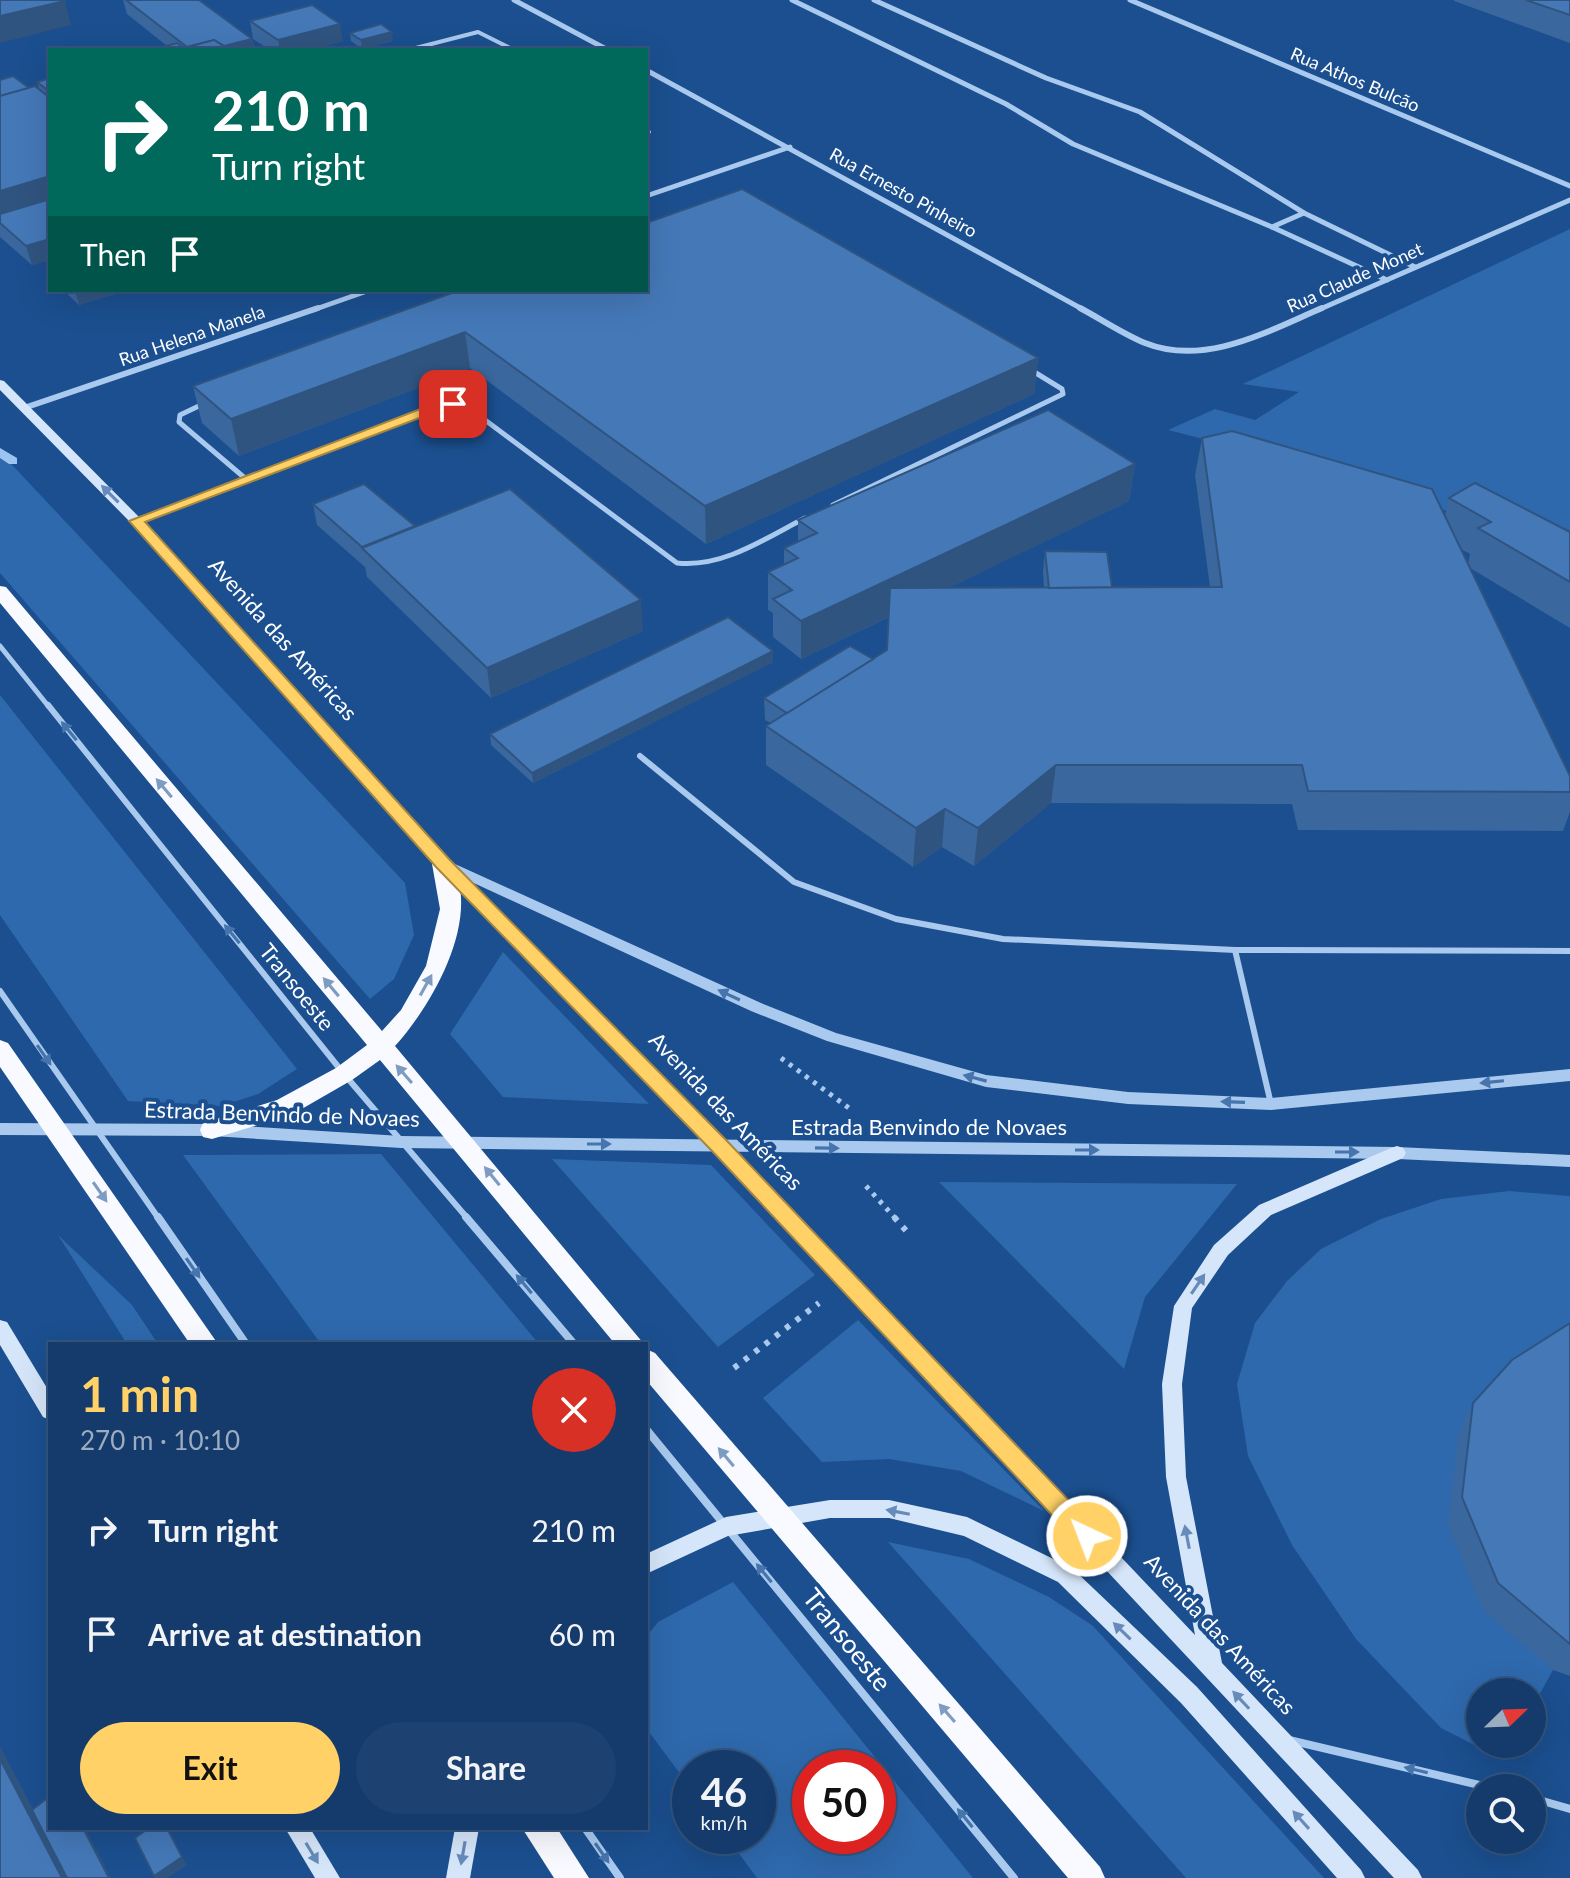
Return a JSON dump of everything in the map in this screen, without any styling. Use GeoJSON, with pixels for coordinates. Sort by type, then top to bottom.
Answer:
{"type":"FeatureCollection","features":[{"type":"Feature","properties":{"kind":"highway"},"geometry":{"type":"LineString","coordinates":[[0,591],[629,1342]]}},
{"type":"Feature","properties":{"kind":"highway"},"geometry":{"type":"LineString","coordinates":[[212,1130],[285,1107],[344,1074],[381,1047],[409,1016],[437,966],[451,909],[443,864]]}},
{"type":"Feature","properties":{"kind":"highway"},"geometry":{"type":"LineString","coordinates":[[0,1049],[204,1342]]}},
{"type":"Feature","properties":{"kind":"highway"},"geometry":{"type":"LineString","coordinates":[[648,1363],[776,1517],[1089,1878]]}},
{"type":"Feature","properties":{"kind":"highway"},"geometry":{"type":"LineString","coordinates":[[539,1830],[573,1878]]}},
{"type":"Feature","properties":{"kind":"main road","name":"Avenida das Américas"},"geometry":{"type":"LineString","coordinates":[[0,383],[136,521],[443,864],[721,1147],[1410,1878]]}},
{"type":"Feature","properties":{"kind":"main road"},"geometry":{"type":"LineString","coordinates":[[1212,1669],[1176,1477],[1172,1384],[1183,1306],[1221,1250],[1265,1210],[1397,1153]]}},
{"type":"Feature","properties":{"kind":"main road"},"geometry":{"type":"LineString","coordinates":[[0,1328],[48,1408]]}},
{"type":"Feature","properties":{"kind":"main road"},"geometry":{"type":"LineString","coordinates":[[0,1355],[25,1368]]}},
{"type":"Feature","properties":{"kind":"main road"},"geometry":{"type":"LineString","coordinates":[[648,1563],[726,1527],[830,1509],[889,1509],[967,1527],[1065,1575],[1189,1695],[1353,1878]]}},
{"type":"Feature","properties":{"kind":"main road"},"geometry":{"type":"LineString","coordinates":[[298,1830],[328,1878]]}},
{"type":"Feature","properties":{"kind":"main road"},"geometry":{"type":"LineString","coordinates":[[458,1878],[467,1830]]}},
{"type":"Feature","properties":{"kind":"street"},"geometry":{"type":"LineString","coordinates":[[514,0],[604,48]]}},
{"type":"Feature","properties":{"kind":"street"},"geometry":{"type":"LineString","coordinates":[[792,0],[1006,104],[1073,144],[1272,227],[1387,280]]}},
{"type":"Feature","properties":{"kind":"street"},"geometry":{"type":"LineString","coordinates":[[874,0],[1046,78],[1140,112],[1304,213],[1415,267]]}},
{"type":"Feature","properties":{"kind":"street","name":"Rua Athos Bulcão"},"geometry":{"type":"LineString","coordinates":[[1130,0],[1570,186]]}},
{"type":"Feature","properties":{"kind":"street","name":"Rua Ernesto Pinheiro"},"geometry":{"type":"LineString","coordinates":[[648,71],[1145,343]]}},
{"type":"Feature","properties":{"kind":"street"},"geometry":{"type":"LineString","coordinates":[[648,195],[790,147]]}},
{"type":"Feature","properties":{"kind":"street","name":"Rua Claude Monet"},"geometry":{"type":"LineString","coordinates":[[1145,343],[1170,351],[1196,352],[1250,339],[1570,200]]}},
{"type":"Feature","properties":{"kind":"street"},"geometry":{"type":"LineString","coordinates":[[1272,227],[1304,213]]}},
{"type":"Feature","properties":{"kind":"street","name":"Rua Helena Manela"},"geometry":{"type":"LineString","coordinates":[[24,408],[364,292]]}},
{"type":"Feature","properties":{"kind":"street","name":"Estrada Benvindo de Novaes"},"geometry":{"type":"LineString","coordinates":[[443,864],[756,1007],[832,1037],[986,1081],[1128,1098],[1271,1104],[1570,1075]]}},
{"type":"Feature","properties":{"kind":"street","name":"Estrada Benvindo de Novaes"},"geometry":{"type":"LineString","coordinates":[[0,1129],[212,1130],[401,1142],[1397,1153],[1570,1161]]}},
{"type":"Feature","properties":{"kind":"lane"},"geometry":{"type":"LineString","coordinates":[[416,48],[478,32],[510,48]]}},
{"type":"Feature","properties":{"kind":"lane"},"geometry":{"type":"LineString","coordinates":[[830,506],[1063,394],[1062,389],[1027,367]]}},
{"type":"Feature","properties":{"kind":"lane"},"geometry":{"type":"LineString","coordinates":[[203,404],[180,415],[179,422],[246,479]]}},
{"type":"Feature","properties":{"kind":"lane"},"geometry":{"type":"LineString","coordinates":[[136,521],[441,405],[453,404],[473,411],[677,563],[688,566],[717,559],[816,513]]}},
{"type":"Feature","properties":{"kind":"lane","name":"Transoeste"},"geometry":{"type":"LineString","coordinates":[[0,646],[344,1074],[572,1342]]}},
{"type":"Feature","properties":{"kind":"lane"},"geometry":{"type":"LineString","coordinates":[[640,756],[794,882],[896,919],[1003,939],[1235,950],[1570,951]]}},
{"type":"Feature","properties":{"kind":"lane"},"geometry":{"type":"LineString","coordinates":[[1235,950],[1271,1104]]}},
{"type":"Feature","properties":{"kind":"lane"},"geometry":{"type":"LineString","coordinates":[[0,991],[245,1342]]}},
{"type":"Feature","properties":{"kind":"lane","name":"Transoeste"},"geometry":{"type":"LineString","coordinates":[[648,1431],[1014,1878]]}},
{"type":"Feature","properties":{"kind":"lane"},"geometry":{"type":"LineString","coordinates":[[1276,1736],[1466,1782]]}},
{"type":"Feature","properties":{"kind":"lane"},"geometry":{"type":"LineString","coordinates":[[1546,1802],[1570,1809]]}},
{"type":"Feature","properties":{"kind":"lane"},"geometry":{"type":"LineString","coordinates":[[586,1830],[620,1878]]}},
{"type":"Feature","properties":{"kind":"path"},"geometry":{"type":"LineString","coordinates":[[770,1050],[847,1104],[858,1123]]}},
{"type":"Feature","properties":{"kind":"path"},"geometry":{"type":"LineString","coordinates":[[866,1186],[909,1234]]}},
{"type":"Feature","properties":{"kind":"path"},"geometry":{"type":"LineString","coordinates":[[734,1368],[826,1298]]}},
{"type":"Feature","properties":{"kind":"shaded area"},"geometry":{"type":"Polygon","coordinates":[[[1570,229],[1570,576],[1408,491],[1168,430],[1215,409],[1255,420],[1299,392],[1243,384],[1570,229]]]}},
{"type":"Feature","properties":{"kind":"shaded area"},"geometry":{"type":"Polygon","coordinates":[[[0,452],[405,883],[414,935],[394,979],[370,999],[0,573],[0,452]]]}},
{"type":"Feature","properties":{"kind":"shaded area"},"geometry":{"type":"Polygon","coordinates":[[[0,695],[297,1069],[258,1094],[221,1106],[128,1101],[0,915],[0,695]]]}},
{"type":"Feature","properties":{"kind":"shaded area"},"geometry":{"type":"Polygon","coordinates":[[[503,952],[649,1104],[503,1097],[450,1034],[503,952]]]}},
{"type":"Feature","properties":{"kind":"shaded area"},"geometry":{"type":"Polygon","coordinates":[[[381,1154],[537,1342],[320,1342],[183,1155],[381,1154]]]}},
{"type":"Feature","properties":{"kind":"shaded area"},"geometry":{"type":"Polygon","coordinates":[[[552,1159],[711,1165],[815,1275],[718,1347],[552,1159]]]}},
{"type":"Feature","properties":{"kind":"shaded area"},"geometry":{"type":"Polygon","coordinates":[[[939,1182],[1237,1184],[1145,1297],[1124,1369],[939,1182]]]}},
{"type":"Feature","properties":{"kind":"shaded area"},"geometry":{"type":"Polygon","coordinates":[[[1509,1191],[1570,1196],[1570,1347],[1553,1670],[1546,1683],[1546,1678],[1466,1678],[1466,1741],[1441,1728],[1356,1639],[1292,1545],[1248,1456],[1237,1384],[1255,1323],[1287,1281],[1321,1249],[1381,1219],[1441,1199],[1509,1191]]]}},
{"type":"Feature","properties":{"kind":"shaded area"},"geometry":{"type":"Polygon","coordinates":[[[58,1235],[132,1305],[157,1342],[126,1342],[58,1235]]]}},
{"type":"Feature","properties":{"kind":"shaded area"},"geometry":{"type":"Polygon","coordinates":[[[858,1320],[1044,1511],[961,1471],[889,1459],[822,1462],[763,1398],[858,1320]]]}},
{"type":"Feature","properties":{"kind":"shaded area"},"geometry":{"type":"Polygon","coordinates":[[[888,1542],[969,1559],[1049,1597],[1093,1626],[1324,1878],[1186,1878],[888,1542]]]}},
{"type":"Feature","properties":{"kind":"shaded area"},"geometry":{"type":"Polygon","coordinates":[[[733,1582],[869,1750],[792,1750],[792,1854],[896,1854],[896,1783],[973,1878],[757,1878],[739,1854],[776,1854],[776,1750],[672,1750],[672,1763],[648,1731],[648,1634],[658,1622],[733,1582]]]}},
{"type":"Feature","properties":{"kind":"building"},"geometry":{"type":"Polygon","coordinates":[[[0,0],[64,0],[65,1],[0,16],[0,0]]]}},
{"type":"Feature","properties":{"kind":"building"},"geometry":{"type":"Polygon","coordinates":[[[126,0],[199,0],[252,39],[224,46],[214,40],[187,47],[126,0]]]}},
{"type":"Feature","properties":{"kind":"building"},"geometry":{"type":"Polygon","coordinates":[[[1526,0],[1570,0],[1570,15],[1526,0]]]}},
{"type":"Feature","properties":{"kind":"building"},"geometry":{"type":"Polygon","coordinates":[[[312,5],[340,24],[278,40],[250,21],[312,5]]]}},
{"type":"Feature","properties":{"kind":"building"},"geometry":{"type":"Polygon","coordinates":[[[381,24],[392,32],[361,40],[350,33],[381,24]]]}},
{"type":"Feature","properties":{"kind":"building"},"geometry":{"type":"Polygon","coordinates":[[[214,40],[227,48],[184,48],[214,40]]]}},
{"type":"Feature","properties":{"kind":"building"},"geometry":{"type":"Polygon","coordinates":[[[177,43],[184,48],[158,48],[177,43]]]}},
{"type":"Feature","properties":{"kind":"building"},"geometry":{"type":"Polygon","coordinates":[[[13,76],[29,88],[0,96],[0,80],[13,76]]]}},
{"type":"Feature","properties":{"kind":"building"},"geometry":{"type":"Polygon","coordinates":[[[48,79],[48,90],[37,82],[48,79]]]}},
{"type":"Feature","properties":{"kind":"building"},"geometry":{"type":"Polygon","coordinates":[[[35,86],[48,96],[48,177],[0,191],[0,96],[35,86]]]}},
{"type":"Feature","properties":{"kind":"building"},"geometry":{"type":"Polygon","coordinates":[[[742,189],[1038,358],[705,506],[465,332],[231,419],[193,386],[454,292],[648,292],[648,222],[742,189]]]}},
{"type":"Feature","properties":{"kind":"building"},"geometry":{"type":"Polygon","coordinates":[[[48,200],[48,240],[26,246],[0,223],[0,214],[48,200]]]}},
{"type":"Feature","properties":{"kind":"building"},"geometry":{"type":"Polygon","coordinates":[[[1048,410],[1135,464],[801,621],[773,599],[792,590],[768,572],[798,558],[784,548],[817,533],[798,520],[1048,410]]]}},
{"type":"Feature","properties":{"kind":"building"},"geometry":{"type":"Polygon","coordinates":[[[1232,431],[1432,489],[1570,776],[1570,792],[1308,791],[1302,765],[1056,765],[978,828],[945,809],[916,828],[766,726],[887,650],[890,588],[1222,587],[1202,438],[1232,431]]]}},
{"type":"Feature","properties":{"kind":"building"},"geometry":{"type":"Polygon","coordinates":[[[1475,483],[1570,532],[1570,582],[1478,528],[1491,522],[1449,498],[1475,483]]]}},
{"type":"Feature","properties":{"kind":"building"},"geometry":{"type":"Polygon","coordinates":[[[364,484],[415,526],[362,547],[313,504],[364,484]]]}},
{"type":"Feature","properties":{"kind":"building"},"geometry":{"type":"Polygon","coordinates":[[[510,489],[641,600],[487,668],[362,548],[510,489]]]}},
{"type":"Feature","properties":{"kind":"building"},"geometry":{"type":"Polygon","coordinates":[[[1045,551],[1107,552],[1112,587],[1049,588],[1045,551]]]}},
{"type":"Feature","properties":{"kind":"building"},"geometry":{"type":"Polygon","coordinates":[[[728,617],[773,651],[532,773],[490,734],[728,617]]]}},
{"type":"Feature","properties":{"kind":"building"},"geometry":{"type":"Polygon","coordinates":[[[850,646],[873,659],[787,713],[764,698],[850,646]]]}},
{"type":"Feature","properties":{"kind":"building"},"geometry":{"type":"Polygon","coordinates":[[[1570,1323],[1570,1644],[1498,1583],[1462,1497],[1473,1403],[1512,1360],[1570,1323]]]}},
{"type":"Feature","properties":{"kind":"building"},"geometry":{"type":"Polygon","coordinates":[[[0,1759],[62,1878],[0,1878],[0,1759]]]}},
{"type":"Feature","properties":{"kind":"building"},"geometry":{"type":"Polygon","coordinates":[[[48,1798],[48,1830],[84,1830],[109,1878],[67,1878],[32,1810],[48,1798]]]}},
{"type":"Feature","properties":{"kind":"building"},"geometry":{"type":"Polygon","coordinates":[[[146,1830],[168,1830],[182,1857],[154,1876],[135,1838],[146,1830]]]}},
{"type":"Feature","properties":{"kind":"waterway"},"geometry":{"type":"LineString","coordinates":[[0,452],[13,461]]}},
{"type":"Feature","properties":{"kind":"route"},"geometry":{"type":"LineString","coordinates":[[453,404],[441,405],[136,521],[443,864],[721,1147],[1087,1536]]}}]}
